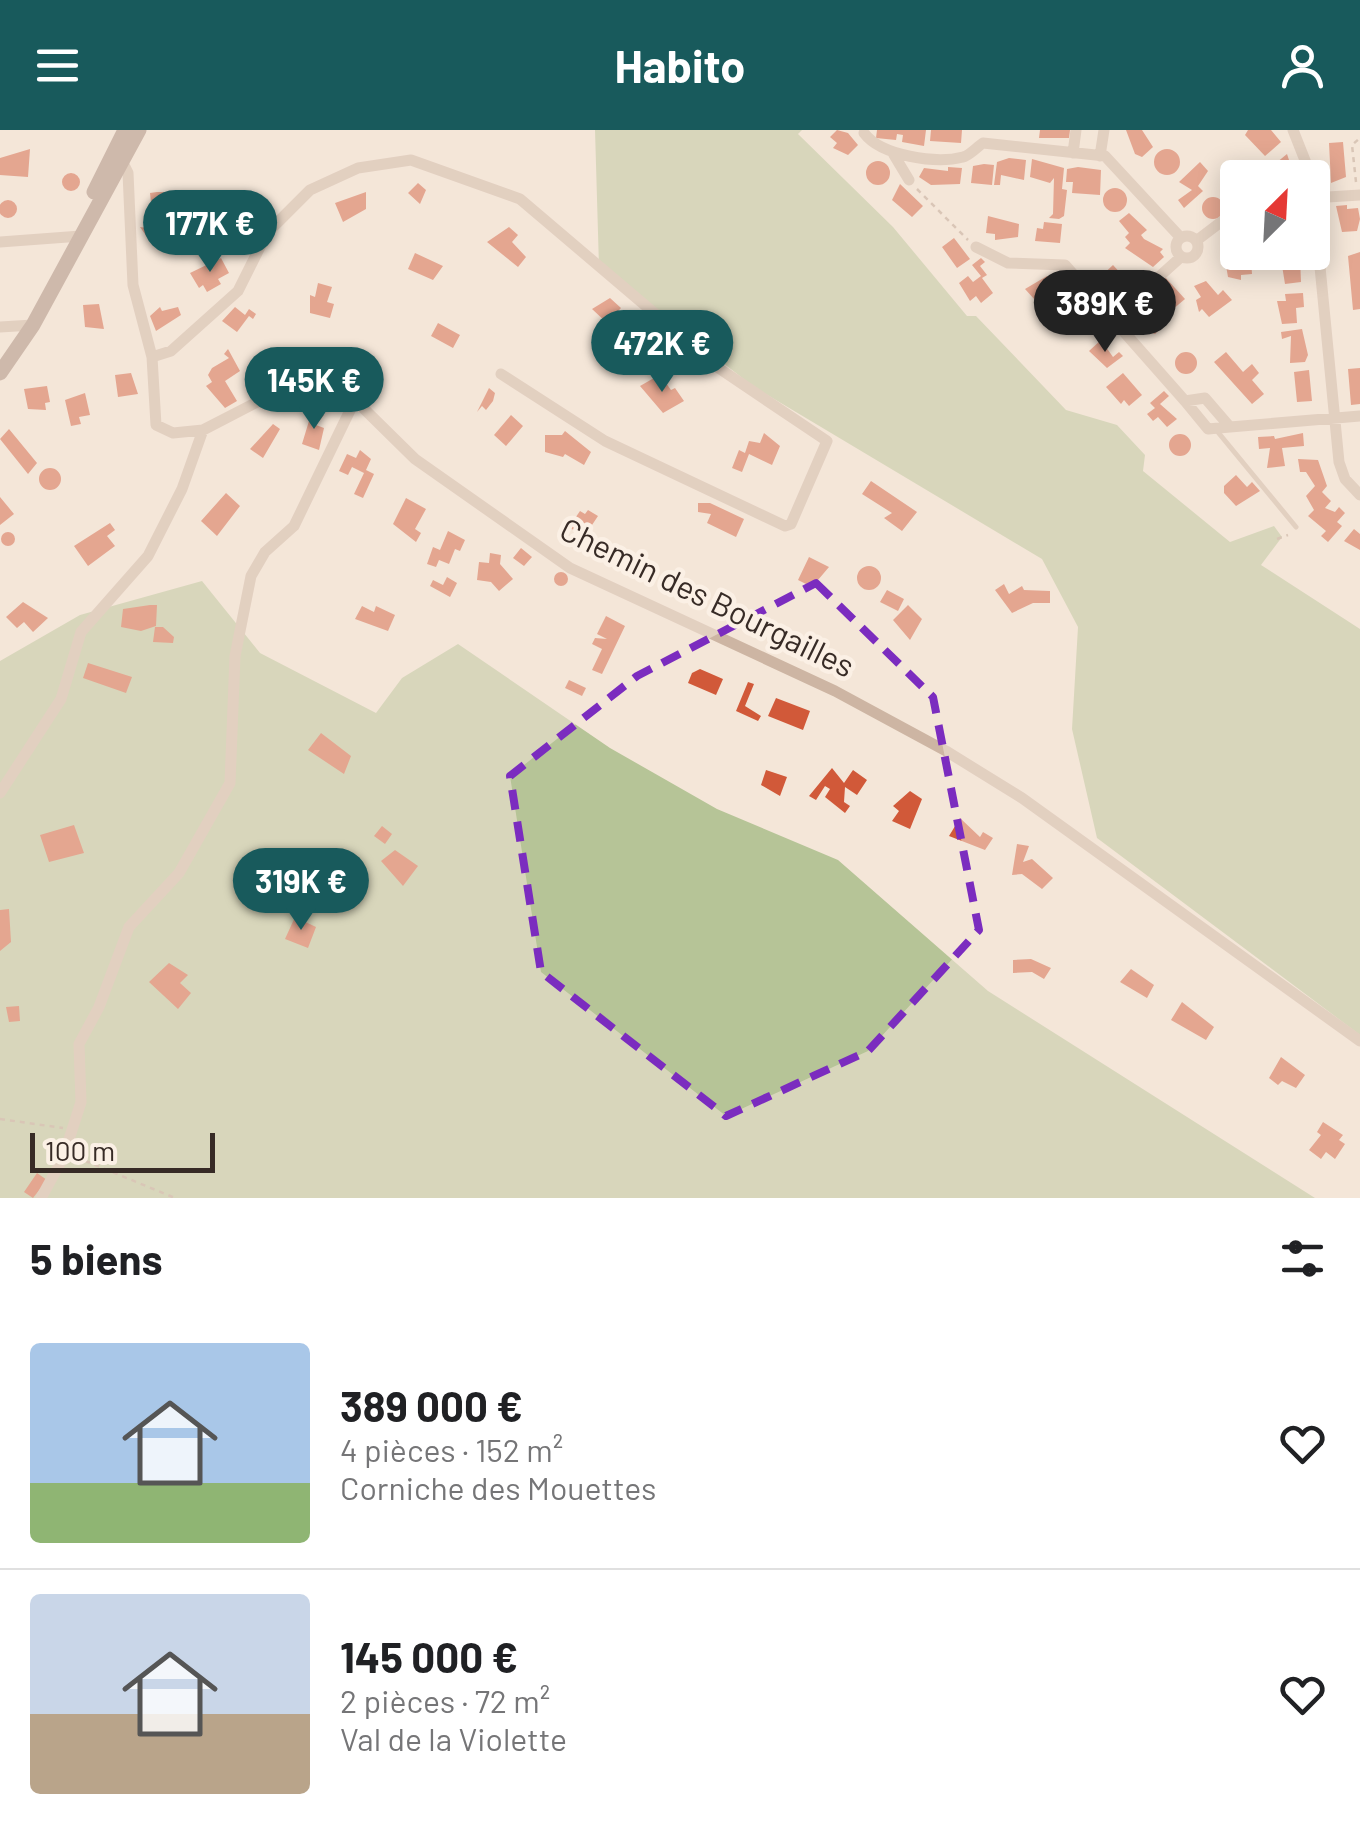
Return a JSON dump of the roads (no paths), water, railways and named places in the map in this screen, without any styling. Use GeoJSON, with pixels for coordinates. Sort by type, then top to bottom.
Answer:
{"type":"FeatureCollection","features":[{"type":"Feature","properties":{"kind":"street"},"geometry":{"type":"LineString","coordinates":[[0,373],[33,325],[117,155],[124,130]]}},
{"type":"Feature","properties":{"kind":"street"},"geometry":{"type":"LineString","coordinates":[[117,155],[139,130]]}},
{"type":"Feature","properties":{"kind":"street"},"geometry":{"type":"LineString","coordinates":[[1073,153],[1076,130]]}},
{"type":"Feature","properties":{"kind":"street"},"geometry":{"type":"LineString","coordinates":[[1100,156],[1104,130]]}},
{"type":"Feature","properties":{"kind":"street"},"geometry":{"type":"LineString","coordinates":[[1292,130],[1304,160]]}},
{"type":"Feature","properties":{"kind":"street"},"geometry":{"type":"LineString","coordinates":[[864,133],[878,148],[894,154],[964,158],[982,144],[1100,156],[1181,238],[1196,240],[1220,222]]}},
{"type":"Feature","properties":{"kind":"street"},"geometry":{"type":"LineString","coordinates":[[894,154],[909,180]]}},
{"type":"Feature","properties":{"kind":"street"},"geometry":{"type":"LineString","coordinates":[[0,793],[61,698],[81,632],[95,611],[148,556],[182,488],[203,430],[180,433],[156,425],[152,358],[134,297],[128,173],[117,155]]}},
{"type":"Feature","properties":{"kind":"street"},"geometry":{"type":"LineString","coordinates":[[152,358],[170,351],[238,291],[267,233],[310,190],[358,168],[411,160],[520,200],[720,368],[827,441],[791,524],[786,526],[605,441],[501,374]]}},
{"type":"Feature","properties":{"kind":"street"},"geometry":{"type":"LineString","coordinates":[[1330,194],[1358,195]]}},
{"type":"Feature","properties":{"kind":"street"},"geometry":{"type":"LineString","coordinates":[[0,242],[78,236]]}},
{"type":"Feature","properties":{"kind":"street"},"geometry":{"type":"LineString","coordinates":[[1181,238],[1176,245],[1181,257]]}},
{"type":"Feature","properties":{"kind":"street"},"geometry":{"type":"LineString","coordinates":[[1112,319],[1181,257],[1196,254],[1196,240]]}},
{"type":"Feature","properties":{"kind":"street"},"geometry":{"type":"LineString","coordinates":[[976,247],[1008,263],[1064,265],[1208,428],[1360,416]]}},
{"type":"Feature","properties":{"kind":"street"},"geometry":{"type":"LineString","coordinates":[[1320,270],[1339,462],[1346,480],[1360,494]]}},
{"type":"Feature","properties":{"kind":"street"},"geometry":{"type":"LineString","coordinates":[[0,327],[33,325]]}},
{"type":"Feature","properties":{"kind":"street","name":"Chemin des Bourgailles"},"geometry":{"type":"LineString","coordinates":[[203,430],[296,386],[321,386],[355,400],[415,460],[570,568],[835,691],[960,759],[1022,798],[1360,1041]]}},
{"type":"Feature","properties":{"kind":"street"},"geometry":{"type":"LineString","coordinates":[[1185,401],[1205,398],[1230,427]]}},
{"type":"Feature","properties":{"kind":"street"},"geometry":{"type":"LineString","coordinates":[[40,1198],[65,1152],[83,1089],[79,1044],[99,1006],[129,928],[179,874],[230,782],[236,656],[251,576],[265,552],[294,526],[355,400]]}},
{"type":"Feature","properties":{"kind":"lane"},"geometry":{"type":"LineString","coordinates":[[1216,428],[1296,527]]}}]}
